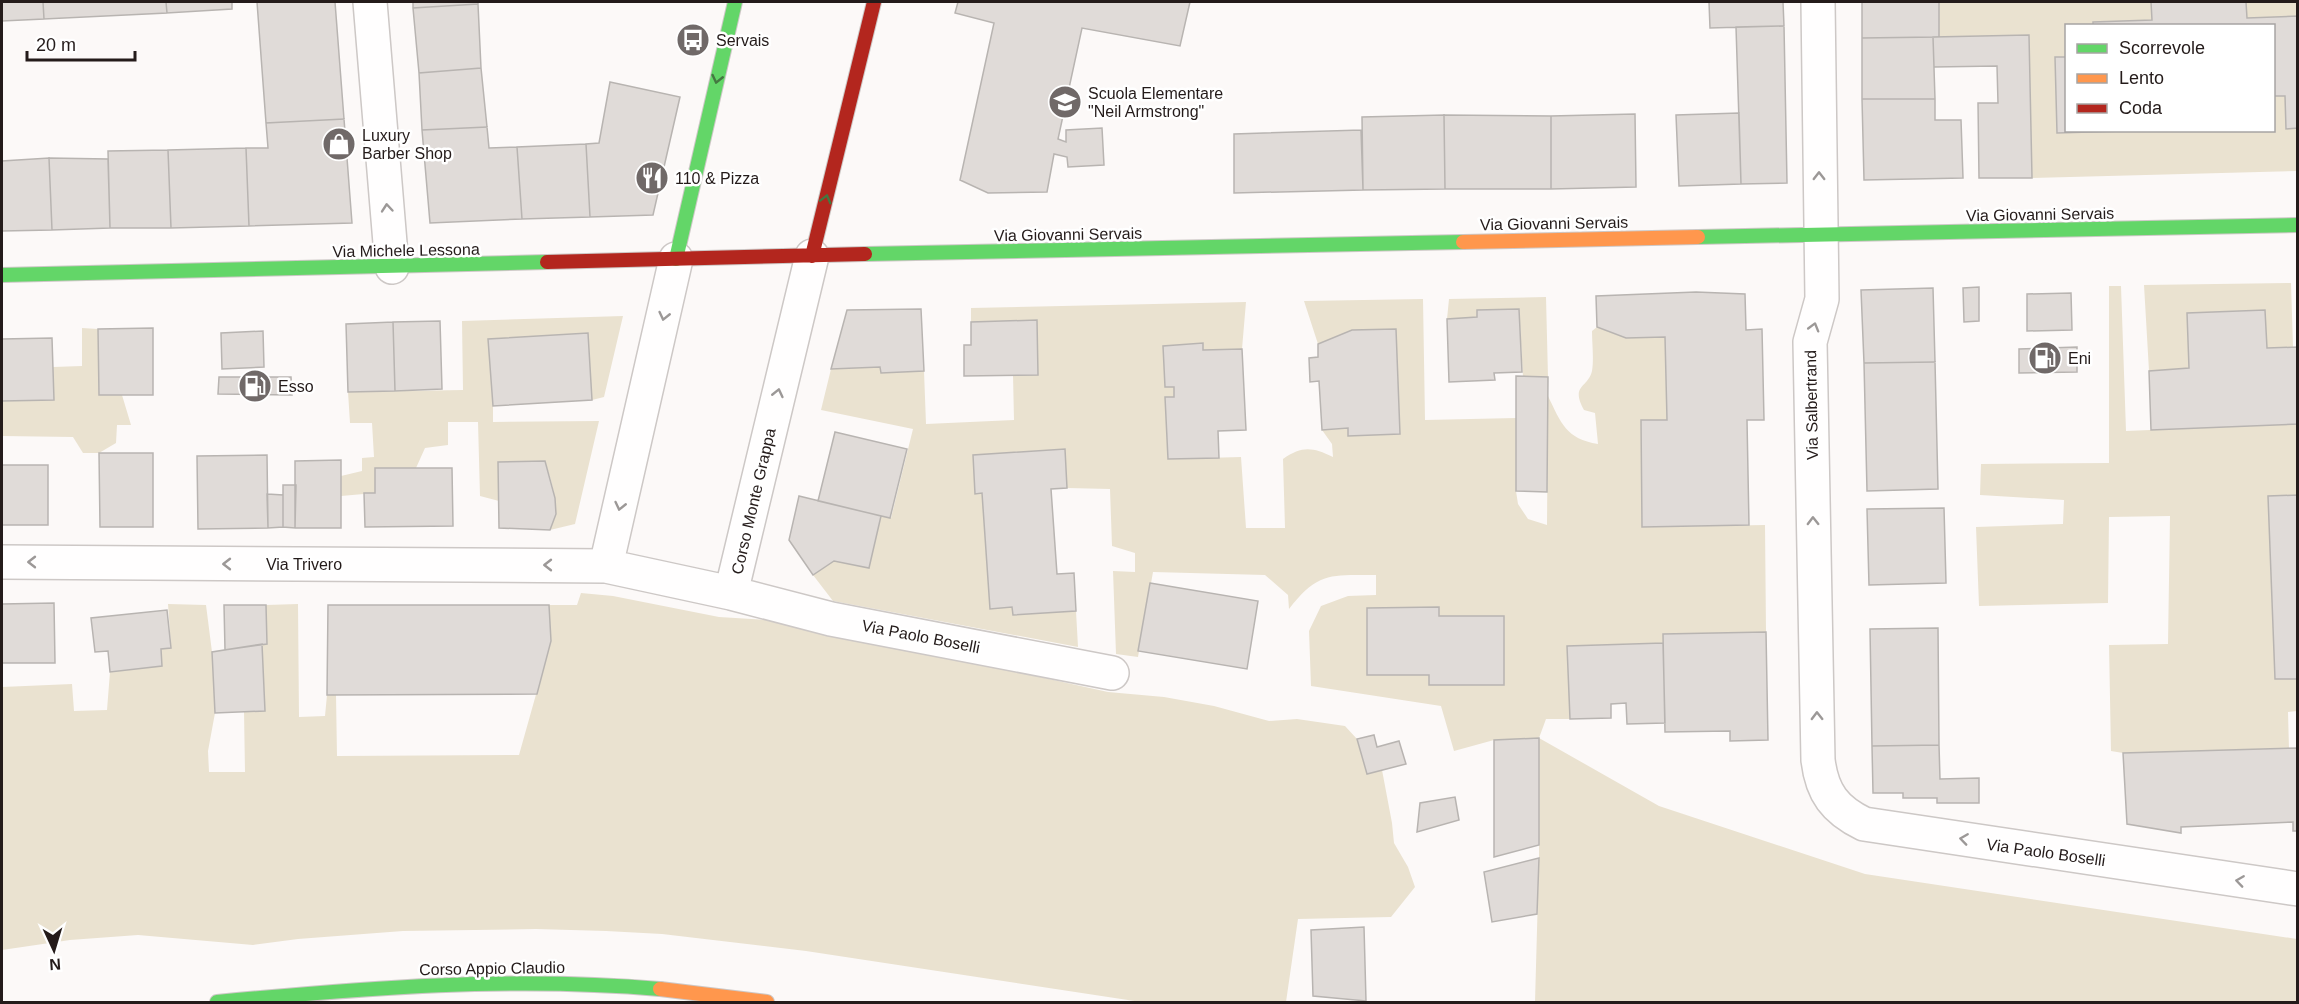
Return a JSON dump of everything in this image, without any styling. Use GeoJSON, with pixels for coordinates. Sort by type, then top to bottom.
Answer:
{"type":"FeatureCollection","features":[{"type":"Feature","properties":{"kind":"street"},"geometry":{"type":"LineString","coordinates":[[370,2],[392,267]]}},
{"type":"Feature","properties":{"kind":"street"},"geometry":{"type":"LineString","coordinates":[[606,566],[735,2]]}},
{"type":"Feature","properties":{"kind":"street","name":"Corso Monte Grappa"},"geometry":{"type":"LineString","coordinates":[[606,566],[731,593],[873,2]]}},
{"type":"Feature","properties":{"kind":"street","name":"Via Salbertrand"},"geometry":{"type":"LineString","coordinates":[[1818,2],[1822,299],[1810,342],[1820,774]]}},
{"type":"Feature","properties":{"kind":"street","name":"Via Giovanni Servais"},"geometry":{"type":"LineString","coordinates":[[812,256],[2298,225]]}},
{"type":"Feature","properties":{"kind":"street","name":"Via Michele Lessona"},"geometry":{"type":"LineString","coordinates":[[2,275],[812,256]]}},
{"type":"Feature","properties":{"kind":"street","name":"Via Trivero"},"geometry":{"type":"LineString","coordinates":[[2,562],[606,566]]}},
{"type":"Feature","properties":{"kind":"street","name":"Via Paolo Boselli"},"geometry":{"type":"LineString","coordinates":[[731,593],[831,619],[1112,673]]}},
{"type":"Feature","properties":{"kind":"street","name":"Via Paolo Boselli"},"geometry":{"type":"LineString","coordinates":[[1820,774],[1833,803],[1847,816],[1864,824],[2298,889]]}},
{"type":"Feature","properties":{"kind":"street","name":"Corso Appio Claudio"},"geometry":{"type":"LineString","coordinates":[[217,1002],[311,992],[437,984],[576,984],[694,992],[767,1002]]}},
{"type":"Feature","properties":{"kind":"shaded area"},"geometry":{"type":"Polygon","coordinates":[[[1939,2],[2297,2],[2297,171],[2032,178],[2029,36],[1939,37],[1939,2]]]}},
{"type":"Feature","properties":{"kind":"shaded area"},"geometry":{"type":"Polygon","coordinates":[[[2291,283],[2293,347],[2267,348],[2265,310],[2187,313],[2189,368],[2149,371],[2144,285],[2291,283]]]}},
{"type":"Feature","properties":{"kind":"shaded area"},"geometry":{"type":"Polygon","coordinates":[[[2109,286],[2121,286],[2126,431],[2297,424],[2297,495],[2268,496],[2275,679],[2297,679],[2297,711],[2288,712],[2289,749],[2123,753],[2111,751],[2109,645],[2168,644],[2170,516],[2109,517],[2108,603],[1979,606],[1976,527],[2063,524],[2064,500],[1980,495],[1981,464],[2109,463],[2109,286]]]}},
{"type":"Feature","properties":{"kind":"shaded area"},"geometry":{"type":"Polygon","coordinates":[[[1546,297],[1548,377],[1523,377],[1519,309],[1477,310],[1477,317],[1447,319],[1449,299],[1546,297]]]}},
{"type":"Feature","properties":{"kind":"shaded area"},"geometry":{"type":"Polygon","coordinates":[[[1423,299],[1425,420],[1516,418],[1518,504],[1528,519],[1547,525],[1548,396],[1561,422],[1572,434],[1587,442],[1598,444],[1595,413],[1584,410],[1579,396],[1579,391],[1592,371],[1592,331],[1597,327],[1626,338],[1665,337],[1667,420],[1641,421],[1642,527],[1765,525],[1766,632],[1663,634],[1663,643],[1567,646],[1570,719],[1546,719],[1539,738],[1494,740],[1454,751],[1441,706],[1311,686],[1309,631],[1321,606],[1348,596],[1376,595],[1376,575],[1327,578],[1309,588],[1289,609],[1288,595],[1265,575],[1153,572],[1138,657],[1116,654],[1113,571],[1135,572],[1135,553],[1112,546],[1110,489],[1067,488],[1065,449],[973,455],[975,493],[982,493],[990,609],[1012,607],[1013,615],[1076,611],[1078,647],[833,601],[813,575],[834,561],[881,516],[891,518],[913,429],[821,410],[831,369],[880,367],[881,373],[924,371],[926,424],[1014,420],[1013,375],[1038,374],[1037,321],[971,322],[971,308],[1246,302],[1242,349],[1203,350],[1203,343],[1163,346],[1165,387],[1174,387],[1174,397],[1165,398],[1168,459],[1241,457],[1246,528],[1285,528],[1283,459],[1307,449],[1333,457],[1332,444],[1322,430],[1348,428],[1348,436],[1400,434],[1396,329],[1352,330],[1318,344],[1304,301],[1423,299]]]}},
{"type":"Feature","properties":{"kind":"shaded area"},"geometry":{"type":"Polygon","coordinates":[[[623,316],[604,397],[592,400],[493,406],[493,422],[599,421],[575,524],[550,530],[555,504],[553,487],[545,461],[499,501],[480,496],[478,422],[448,422],[448,445],[425,448],[416,468],[375,468],[375,493],[341,496],[341,476],[362,471],[362,458],[374,457],[372,423],[350,423],[348,392],[463,390],[462,321],[623,316]]]}},
{"type":"Feature","properties":{"kind":"shaded area"},"geometry":{"type":"Polygon","coordinates":[[[82,328],[98,329],[99,395],[122,395],[131,425],[117,425],[116,443],[99,453],[83,453],[73,437],[2,436],[2,401],[54,400],[53,367],[82,366],[82,328]]]}},
{"type":"Feature","properties":{"kind":"shaded area"},"geometry":{"type":"Polygon","coordinates":[[[581,593],[613,596],[719,617],[768,620],[833,637],[936,654],[1108,692],[1164,697],[1214,706],[1269,721],[1297,719],[1345,726],[1357,739],[1367,774],[1382,770],[1394,843],[1408,867],[1415,887],[1391,917],[1298,919],[1286,1002],[1141,1002],[806,951],[662,934],[606,931],[536,929],[403,931],[253,945],[138,935],[70,940],[2,950],[2,687],[72,684],[74,711],[107,710],[110,672],[162,666],[161,649],[171,647],[168,604],[206,605],[212,652],[215,713],[208,751],[209,772],[245,772],[244,711],[265,710],[262,644],[267,644],[266,605],[298,604],[299,717],[325,716],[327,695],[336,695],[337,756],[519,755],[551,641],[549,605],[577,605],[581,593]]]}},
{"type":"Feature","properties":{"kind":"shaded area"},"geometry":{"type":"Polygon","coordinates":[[[1539,738],[1659,806],[1865,874],[2297,939],[2297,1002],[1535,1002],[1539,858],[1539,738]]]}},
{"type":"Feature","properties":{"kind":"building"},"geometry":{"type":"Polygon","coordinates":[[[2,2],[43,2],[44,19],[2,21],[2,2]]]}},
{"type":"Feature","properties":{"kind":"building"},"geometry":{"type":"Polygon","coordinates":[[[43,2],[166,2],[167,13],[44,19],[43,2]]]}},
{"type":"Feature","properties":{"kind":"building"},"geometry":{"type":"Polygon","coordinates":[[[166,2],[232,2],[232,9],[167,13],[166,2]]]}},
{"type":"Feature","properties":{"kind":"building"},"geometry":{"type":"Polygon","coordinates":[[[257,2],[335,2],[344,119],[266,123],[257,2]]]}},
{"type":"Feature","properties":{"kind":"building"},"geometry":{"type":"Polygon","coordinates":[[[413,2],[478,2],[478,4],[413,8],[413,2]]]}},
{"type":"Feature","properties":{"kind":"building"},"geometry":{"type":"Polygon","coordinates":[[[958,2],[1190,2],[1180,46],[1082,28],[1058,139],[1066,142],[1066,130],[1102,128],[1104,165],[1068,167],[1067,157],[1054,154],[1047,192],[988,193],[960,180],[994,23],[955,13],[958,2]]]}},
{"type":"Feature","properties":{"kind":"building"},"geometry":{"type":"Polygon","coordinates":[[[1709,2],[1783,2],[1784,26],[1710,28],[1709,2]]]}},
{"type":"Feature","properties":{"kind":"building"},"geometry":{"type":"Polygon","coordinates":[[[1862,2],[1939,2],[1939,37],[1862,38],[1862,2]]]}},
{"type":"Feature","properties":{"kind":"building"},"geometry":{"type":"Polygon","coordinates":[[[2151,2],[2246,2],[2247,18],[2298,16],[2298,128],[2286,129],[2285,96],[2275,96],[2275,24],[2093,24],[2093,22],[2152,20],[2151,2]]]}},
{"type":"Feature","properties":{"kind":"building"},"geometry":{"type":"Polygon","coordinates":[[[478,4],[481,68],[419,73],[413,8],[478,4]]]}},
{"type":"Feature","properties":{"kind":"building"},"geometry":{"type":"Polygon","coordinates":[[[1784,26],[1787,183],[1741,184],[1736,27],[1784,26]]]}},
{"type":"Feature","properties":{"kind":"building"},"geometry":{"type":"Polygon","coordinates":[[[2029,35],[2032,178],[1979,178],[1978,103],[1998,103],[1997,66],[1934,67],[1933,37],[2029,35]]]}},
{"type":"Feature","properties":{"kind":"building"},"geometry":{"type":"Polygon","coordinates":[[[1933,37],[1935,99],[1862,99],[1862,38],[1933,37]]]}},
{"type":"Feature","properties":{"kind":"building"},"geometry":{"type":"Polygon","coordinates":[[[2055,57],[2065,57],[2065,132],[2090,132],[2057,133],[2055,57]]]}},
{"type":"Feature","properties":{"kind":"building"},"geometry":{"type":"Polygon","coordinates":[[[481,68],[487,127],[422,130],[419,73],[481,68]]]}},
{"type":"Feature","properties":{"kind":"building"},"geometry":{"type":"Polygon","coordinates":[[[610,82],[680,97],[653,215],[590,217],[586,144],[599,143],[610,82]]]}},
{"type":"Feature","properties":{"kind":"building"},"geometry":{"type":"Polygon","coordinates":[[[1862,99],[1935,99],[1935,120],[1961,120],[1963,178],[1864,180],[1862,99]]]}},
{"type":"Feature","properties":{"kind":"building"},"geometry":{"type":"Polygon","coordinates":[[[1739,113],[1741,184],[1679,186],[1676,115],[1739,113]]]}},
{"type":"Feature","properties":{"kind":"building"},"geometry":{"type":"Polygon","coordinates":[[[1635,114],[1636,187],[1551,189],[1551,116],[1635,114]]]}},
{"type":"Feature","properties":{"kind":"building"},"geometry":{"type":"Polygon","coordinates":[[[1444,115],[1445,189],[1363,190],[1362,117],[1444,115]]]}},
{"type":"Feature","properties":{"kind":"building"},"geometry":{"type":"Polygon","coordinates":[[[1444,115],[1551,116],[1551,189],[1445,189],[1444,115]]]}},
{"type":"Feature","properties":{"kind":"building"},"geometry":{"type":"Polygon","coordinates":[[[344,119],[352,223],[249,226],[246,148],[268,148],[266,123],[344,119]]]}},
{"type":"Feature","properties":{"kind":"building"},"geometry":{"type":"Polygon","coordinates":[[[487,127],[489,148],[517,147],[522,219],[430,223],[422,130],[487,127]]]}},
{"type":"Feature","properties":{"kind":"building"},"geometry":{"type":"Polygon","coordinates":[[[1361,130],[1363,190],[1234,193],[1234,134],[1361,130]]]}},
{"type":"Feature","properties":{"kind":"building"},"geometry":{"type":"Polygon","coordinates":[[[586,144],[590,217],[522,219],[517,147],[586,144]]]}},
{"type":"Feature","properties":{"kind":"building"},"geometry":{"type":"Polygon","coordinates":[[[246,148],[249,226],[171,228],[168,150],[246,148]]]}},
{"type":"Feature","properties":{"kind":"building"},"geometry":{"type":"Polygon","coordinates":[[[168,150],[171,228],[110,228],[108,151],[168,150]]]}},
{"type":"Feature","properties":{"kind":"building"},"geometry":{"type":"Polygon","coordinates":[[[49,158],[108,159],[110,228],[52,230],[49,158]]]}},
{"type":"Feature","properties":{"kind":"building"},"geometry":{"type":"Polygon","coordinates":[[[49,158],[52,230],[2,231],[2,161],[49,158]]]}},
{"type":"Feature","properties":{"kind":"building"},"geometry":{"type":"Polygon","coordinates":[[[1979,287],[1979,321],[1964,322],[1963,288],[1979,287]]]}},
{"type":"Feature","properties":{"kind":"building"},"geometry":{"type":"Polygon","coordinates":[[[1933,288],[1935,362],[1864,363],[1861,290],[1933,288]]]}},
{"type":"Feature","properties":{"kind":"building"},"geometry":{"type":"Polygon","coordinates":[[[1696,292],[1745,294],[1746,330],[1762,329],[1764,420],[1747,420],[1749,525],[1642,527],[1641,420],[1667,420],[1665,337],[1626,338],[1597,327],[1596,296],[1696,292]]]}},
{"type":"Feature","properties":{"kind":"building"},"geometry":{"type":"Polygon","coordinates":[[[2071,293],[2072,330],[2027,331],[2027,294],[2071,293]]]}},
{"type":"Feature","properties":{"kind":"building"},"geometry":{"type":"Polygon","coordinates":[[[921,309],[924,371],[881,373],[880,367],[831,369],[847,310],[921,309]]]}},
{"type":"Feature","properties":{"kind":"building"},"geometry":{"type":"Polygon","coordinates":[[[1519,309],[1522,372],[1494,373],[1495,380],[1449,382],[1447,319],[1477,317],[1477,310],[1519,309]]]}},
{"type":"Feature","properties":{"kind":"building"},"geometry":{"type":"Polygon","coordinates":[[[2265,310],[2267,348],[2298,347],[2298,424],[2151,430],[2149,371],[2189,368],[2187,313],[2265,310]]]}},
{"type":"Feature","properties":{"kind":"building"},"geometry":{"type":"Polygon","coordinates":[[[1037,320],[1038,375],[964,376],[964,345],[971,345],[971,322],[1037,320]]]}},
{"type":"Feature","properties":{"kind":"building"},"geometry":{"type":"Polygon","coordinates":[[[440,321],[442,389],[395,391],[393,322],[440,321]]]}},
{"type":"Feature","properties":{"kind":"building"},"geometry":{"type":"Polygon","coordinates":[[[393,322],[395,391],[348,392],[346,324],[393,322]]]}},
{"type":"Feature","properties":{"kind":"building"},"geometry":{"type":"Polygon","coordinates":[[[153,328],[153,395],[99,395],[98,329],[153,328]]]}},
{"type":"Feature","properties":{"kind":"building"},"geometry":{"type":"Polygon","coordinates":[[[1396,329],[1400,434],[1348,436],[1348,428],[1322,430],[1319,381],[1310,382],[1309,358],[1318,357],[1318,344],[1352,330],[1396,329]]]}},
{"type":"Feature","properties":{"kind":"building"},"geometry":{"type":"Polygon","coordinates":[[[263,331],[264,367],[222,369],[221,333],[263,331]]]}},
{"type":"Feature","properties":{"kind":"building"},"geometry":{"type":"Polygon","coordinates":[[[588,333],[592,400],[493,406],[488,339],[588,333]]]}},
{"type":"Feature","properties":{"kind":"building"},"geometry":{"type":"Polygon","coordinates":[[[52,338],[54,400],[2,401],[2,339],[52,338]]]}},
{"type":"Feature","properties":{"kind":"building"},"geometry":{"type":"Polygon","coordinates":[[[1203,343],[1203,350],[1242,349],[1246,430],[1218,431],[1219,458],[1168,459],[1165,397],[1174,397],[1174,387],[1165,387],[1163,346],[1203,343]]]}},
{"type":"Feature","properties":{"kind":"building"},"geometry":{"type":"Polygon","coordinates":[[[2077,347],[2077,372],[2019,373],[2019,349],[2077,347]]]}},
{"type":"Feature","properties":{"kind":"building"},"geometry":{"type":"Polygon","coordinates":[[[1935,362],[1938,489],[1867,491],[1864,363],[1935,362]]]}},
{"type":"Feature","properties":{"kind":"building"},"geometry":{"type":"Polygon","coordinates":[[[1516,376],[1548,377],[1547,492],[1516,491],[1516,376]]]}},
{"type":"Feature","properties":{"kind":"building","name":"Esso"},"geometry":{"type":"Polygon","coordinates":[[[219,377],[291,377],[292,395],[218,394],[219,377]]]}},
{"type":"Feature","properties":{"kind":"building"},"geometry":{"type":"Polygon","coordinates":[[[835,432],[907,449],[890,518],[818,501],[835,432]]]}},
{"type":"Feature","properties":{"kind":"building"},"geometry":{"type":"Polygon","coordinates":[[[1065,449],[1067,488],[1051,489],[1057,574],[1074,573],[1076,611],[1013,615],[1012,607],[990,609],[982,493],[975,494],[973,455],[1065,449]]]}},
{"type":"Feature","properties":{"kind":"building"},"geometry":{"type":"Polygon","coordinates":[[[99,453],[153,453],[153,527],[100,527],[99,453]]]}},
{"type":"Feature","properties":{"kind":"building"},"geometry":{"type":"Polygon","coordinates":[[[267,455],[268,528],[198,529],[197,456],[267,455]]]}},
{"type":"Feature","properties":{"kind":"building"},"geometry":{"type":"Polygon","coordinates":[[[341,460],[341,528],[295,528],[295,461],[341,460]]]}},
{"type":"Feature","properties":{"kind":"building"},"geometry":{"type":"Polygon","coordinates":[[[545,461],[555,498],[556,514],[550,530],[499,528],[498,462],[545,461]]]}},
{"type":"Feature","properties":{"kind":"building"},"geometry":{"type":"Polygon","coordinates":[[[2,465],[48,465],[48,525],[2,525],[2,465]]]}},
{"type":"Feature","properties":{"kind":"building"},"geometry":{"type":"Polygon","coordinates":[[[375,468],[452,468],[453,526],[365,527],[364,493],[375,493],[375,468]]]}},
{"type":"Feature","properties":{"kind":"building"},"geometry":{"type":"Polygon","coordinates":[[[283,485],[296,485],[295,528],[283,527],[283,485]]]}},
{"type":"Feature","properties":{"kind":"building"},"geometry":{"type":"Polygon","coordinates":[[[267,494],[283,495],[283,527],[268,528],[267,494]]]}},
{"type":"Feature","properties":{"kind":"building"},"geometry":{"type":"Polygon","coordinates":[[[2298,495],[2298,679],[2275,679],[2268,496],[2298,495]]]}},
{"type":"Feature","properties":{"kind":"building"},"geometry":{"type":"Polygon","coordinates":[[[799,496],[881,516],[869,568],[834,561],[813,575],[789,540],[799,496]]]}},
{"type":"Feature","properties":{"kind":"building"},"geometry":{"type":"Polygon","coordinates":[[[1944,508],[1946,583],[1869,585],[1867,509],[1944,508]]]}},
{"type":"Feature","properties":{"kind":"building"},"geometry":{"type":"Polygon","coordinates":[[[1150,583],[1258,601],[1247,669],[1138,651],[1150,583]]]}},
{"type":"Feature","properties":{"kind":"building"},"geometry":{"type":"Polygon","coordinates":[[[54,603],[55,663],[2,663],[2,604],[54,603]]]}},
{"type":"Feature","properties":{"kind":"building"},"geometry":{"type":"Polygon","coordinates":[[[224,605],[266,605],[267,644],[225,650],[224,605]]]}},
{"type":"Feature","properties":{"kind":"building"},"geometry":{"type":"Polygon","coordinates":[[[328,605],[549,605],[551,641],[537,694],[327,695],[328,605]]]}},
{"type":"Feature","properties":{"kind":"building"},"geometry":{"type":"Polygon","coordinates":[[[1439,607],[1439,616],[1504,616],[1504,685],[1429,685],[1429,675],[1367,675],[1367,608],[1439,607]]]}},
{"type":"Feature","properties":{"kind":"building"},"geometry":{"type":"Polygon","coordinates":[[[167,610],[171,648],[161,649],[162,666],[110,672],[108,651],[95,652],[91,618],[167,610]]]}},
{"type":"Feature","properties":{"kind":"building"},"geometry":{"type":"Polygon","coordinates":[[[1938,628],[1939,745],[1872,746],[1870,629],[1938,628]]]}},
{"type":"Feature","properties":{"kind":"building"},"geometry":{"type":"Polygon","coordinates":[[[1766,632],[1768,740],[1730,741],[1730,731],[1665,732],[1663,634],[1766,632]]]}},
{"type":"Feature","properties":{"kind":"building"},"geometry":{"type":"Polygon","coordinates":[[[1663,643],[1665,723],[1627,724],[1626,703],[1611,704],[1611,718],[1570,719],[1567,646],[1663,643]]]}},
{"type":"Feature","properties":{"kind":"building"},"geometry":{"type":"Polygon","coordinates":[[[262,644],[265,711],[215,713],[212,652],[262,644]]]}},
{"type":"Feature","properties":{"kind":"building"},"geometry":{"type":"Polygon","coordinates":[[[1374,735],[1377,747],[1399,741],[1406,764],[1367,774],[1357,739],[1374,735]]]}},
{"type":"Feature","properties":{"kind":"building"},"geometry":{"type":"Polygon","coordinates":[[[1539,738],[1539,845],[1494,857],[1494,740],[1539,738]]]}},
{"type":"Feature","properties":{"kind":"building"},"geometry":{"type":"Polygon","coordinates":[[[1939,745],[1940,779],[1979,778],[1979,803],[1937,803],[1937,798],[1903,798],[1903,793],[1873,793],[1872,746],[1939,745]]]}},
{"type":"Feature","properties":{"kind":"building"},"geometry":{"type":"Polygon","coordinates":[[[2298,748],[2298,831],[2293,831],[2293,822],[2181,827],[2181,833],[2127,824],[2123,753],[2298,748]]]}},
{"type":"Feature","properties":{"kind":"building"},"geometry":{"type":"Polygon","coordinates":[[[1455,797],[1459,820],[1417,832],[1420,803],[1455,797]]]}},
{"type":"Feature","properties":{"kind":"building"},"geometry":{"type":"Polygon","coordinates":[[[1539,858],[1537,914],[1492,922],[1484,872],[1539,858]]]}},
{"type":"Feature","properties":{"kind":"building"},"geometry":{"type":"Polygon","coordinates":[[[1364,927],[1366,1001],[1313,996],[1311,930],[1364,927]]]}},
{"type":"Feature","properties":{"kind":"traffic: fast"},"geometry":{"type":"LineString","coordinates":[[676,259],[735,2]]}},
{"type":"Feature","properties":{"kind":"traffic: fast"},"geometry":{"type":"LineString","coordinates":[[1698,237],[2298,225]]}},
{"type":"Feature","properties":{"kind":"traffic: fast"},"geometry":{"type":"LineString","coordinates":[[865,254],[1463,242]]}},
{"type":"Feature","properties":{"kind":"traffic: fast"},"geometry":{"type":"LineString","coordinates":[[2,275],[547,262]]}},
{"type":"Feature","properties":{"kind":"traffic: fast"},"geometry":{"type":"LineString","coordinates":[[217,1002],[438,985],[549,984],[660,989]]}},
{"type":"Feature","properties":{"kind":"traffic: slow"},"geometry":{"type":"LineString","coordinates":[[1463,242],[1698,237]]}},
{"type":"Feature","properties":{"kind":"traffic: slow"},"geometry":{"type":"LineString","coordinates":[[660,989],[767,1002]]}},
{"type":"Feature","properties":{"kind":"traffic: jam"},"geometry":{"type":"LineString","coordinates":[[812,256],[874,2]]}},
{"type":"Feature","properties":{"kind":"traffic: jam"},"geometry":{"type":"LineString","coordinates":[[547,262],[865,254]]}},
{"type":"Feature","properties":{"kind":"place","name":"Servais"},"geometry":{"type":"Point","coordinates":[693,40]}},
{"type":"Feature","properties":{"kind":"place","name":"Scuola Elementare \"Neil Armstrong\""},"geometry":{"type":"Point","coordinates":[1065,102]}},
{"type":"Feature","properties":{"kind":"place","name":"Luxury Barber Shop"},"geometry":{"type":"Point","coordinates":[339,144]}},
{"type":"Feature","properties":{"kind":"place","name":"110 & Pizza"},"geometry":{"type":"Point","coordinates":[652,178]}},
{"type":"Feature","properties":{"kind":"place","name":"Eni"},"geometry":{"type":"Point","coordinates":[2045,358]}},
{"type":"Feature","properties":{"kind":"place","name":"Esso"},"geometry":{"type":"Point","coordinates":[255,386]}}]}
